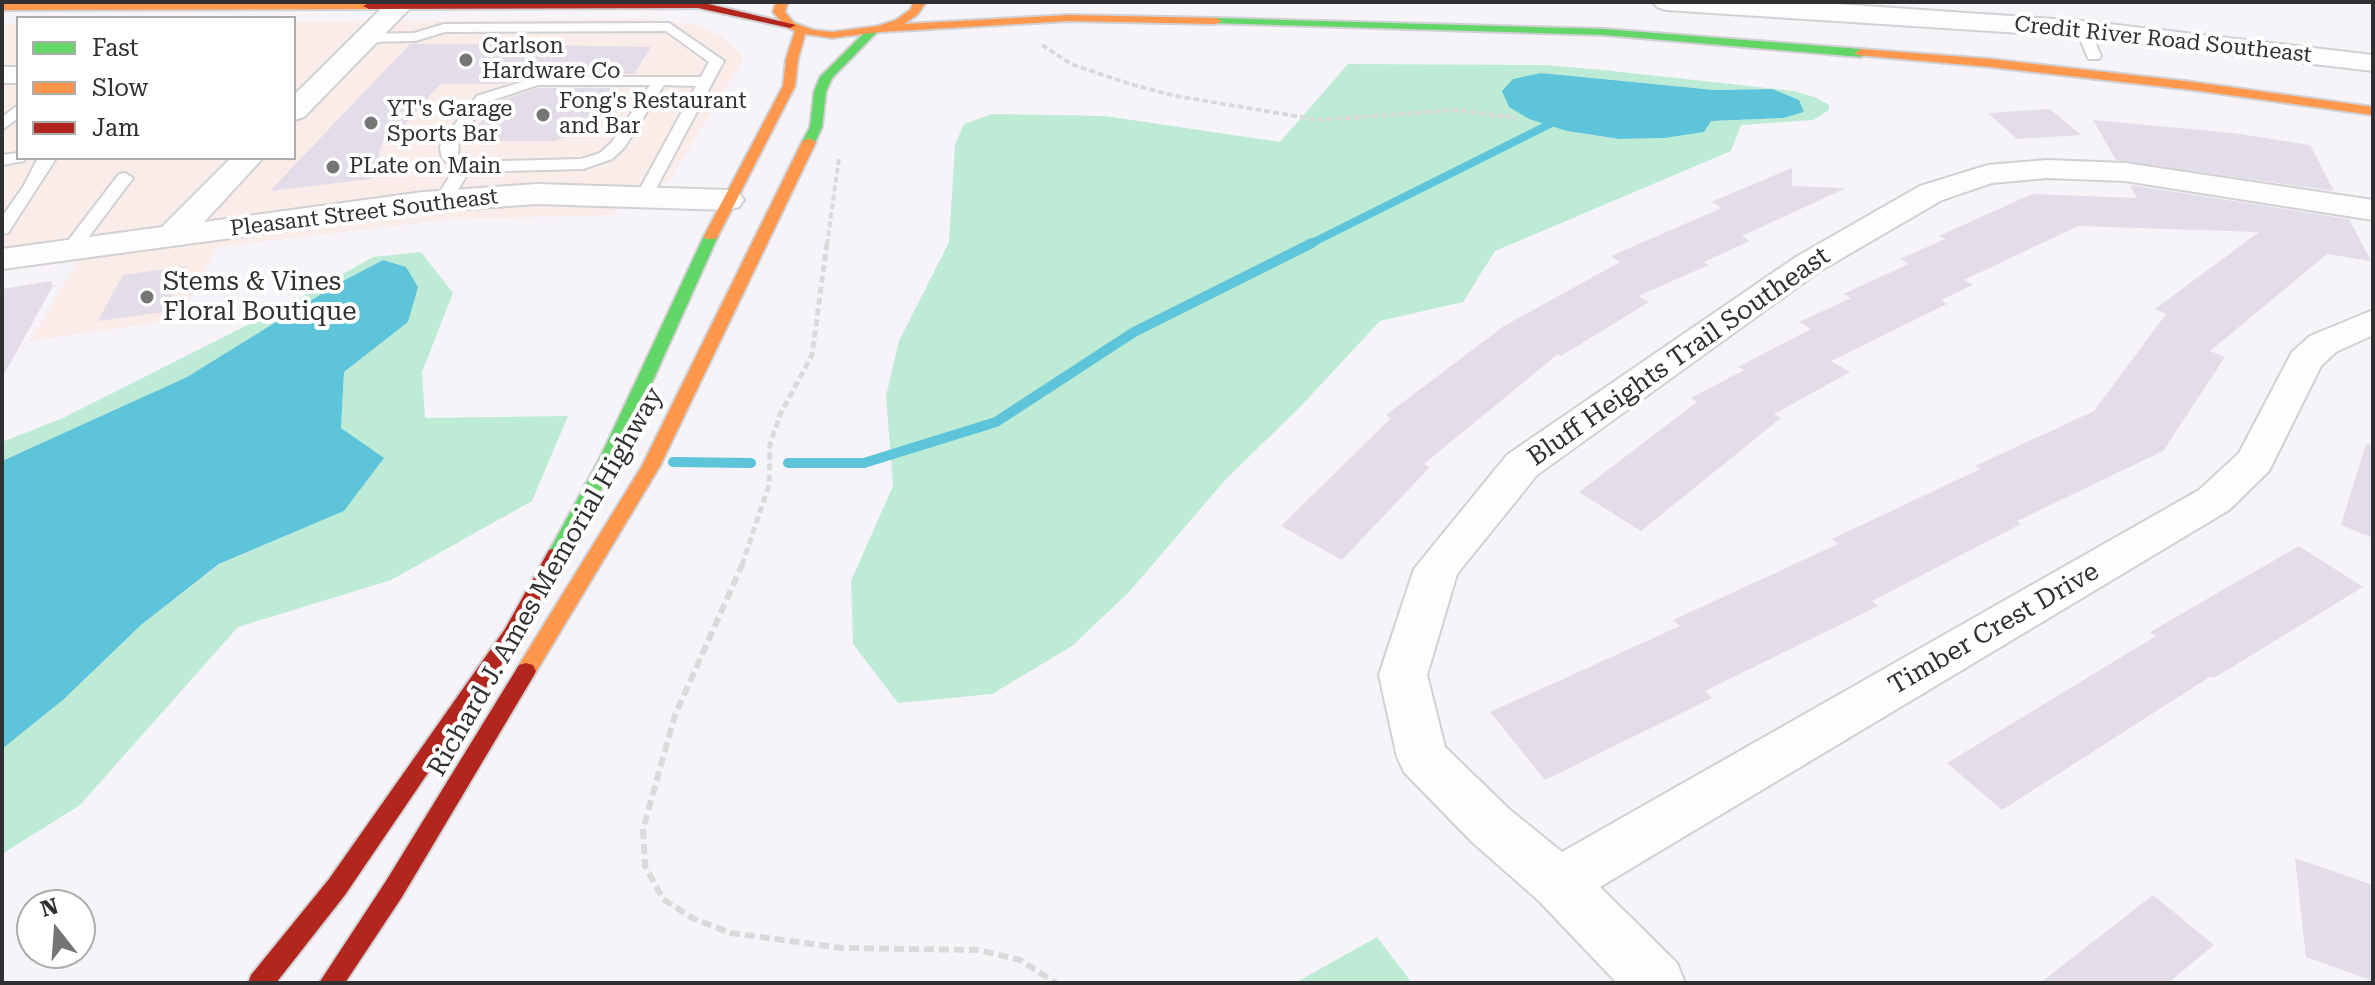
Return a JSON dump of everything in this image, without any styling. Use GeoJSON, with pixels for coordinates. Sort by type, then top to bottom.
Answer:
{"type":"FeatureCollection","features":[{"type":"Feature","properties":{"kind":"main road"},"geometry":{"type":"LineString","coordinates":[[59,7],[109,2]]}},
{"type":"Feature","properties":{"kind":"main road"},"geometry":{"type":"LineString","coordinates":[[782,2],[779,12],[796,27]]}},
{"type":"Feature","properties":{"kind":"main road"},"geometry":{"type":"LineString","coordinates":[[876,30],[907,17],[920,2]]}},
{"type":"Feature","properties":{"kind":"main road"},"geometry":{"type":"LineString","coordinates":[[1003,4],[1101,2]]}},
{"type":"Feature","properties":{"kind":"main road"},"geometry":{"type":"LineString","coordinates":[[2,7],[698,5],[832,35],[1037,19],[1432,25],[1717,39],[2099,75],[2373,111]]}},
{"type":"Feature","properties":{"kind":"main road"},"geometry":{"type":"LineString","coordinates":[[1533,11],[1776,27]]}},
{"type":"Feature","properties":{"kind":"main road","name":"Richard J. Ames Memorial Highway"},"geometry":{"type":"LineString","coordinates":[[260,983],[337,887],[512,634],[608,460],[728,200],[789,86],[796,27]]}},
{"type":"Feature","properties":{"kind":"main road","name":"Richard J. Ames Memorial Highway"},"geometry":{"type":"LineString","coordinates":[[331,983],[394,889],[651,466],[816,127],[820,92],[826,77],[876,30]]}},
{"type":"Feature","properties":{"kind":"main road"},"geometry":{"type":"LineString","coordinates":[[1897,37],[2094,56],[2262,77]]}},
{"type":"Feature","properties":{"kind":"street","name":"Credit River Road Southeast"},"geometry":{"type":"LineString","coordinates":[[1666,2],[2083,29],[2373,63]]}},
{"type":"Feature","properties":{"kind":"street"},"geometry":{"type":"LineString","coordinates":[[296,109],[400,5]]}},
{"type":"Feature","properties":{"kind":"street"},"geometry":{"type":"LineString","coordinates":[[296,67],[338,66]]}},
{"type":"Feature","properties":{"kind":"street"},"geometry":{"type":"LineString","coordinates":[[171,237],[246,160]]}},
{"type":"Feature","properties":{"kind":"street","name":"Bluff Heights Trail Southeast"},"geometry":{"type":"LineString","coordinates":[[1656,983],[1558,883],[1490,825],[1422,757],[1403,675],[1436,569],[1522,465],[1808,264],[1931,193],[1988,174],[2047,169],[2125,172],[2373,210]]}},
{"type":"Feature","properties":{"kind":"street","name":"Pleasant Street Southeast"},"geometry":{"type":"LineString","coordinates":[[2,259],[443,200],[537,194],[728,200]]}},
{"type":"Feature","properties":{"kind":"street","name":"Timber Crest Drive"},"geometry":{"type":"LineString","coordinates":[[1558,883],[2214,500],[2255,461],[2305,360],[2323,344],[2373,321]]}},
{"type":"Feature","properties":{"kind":"lane"},"geometry":{"type":"LineString","coordinates":[[367,38],[415,37],[431,31],[459,28],[669,27],[717,61],[644,196]]}},
{"type":"Feature","properties":{"kind":"lane"},"geometry":{"type":"LineString","coordinates":[[2083,29],[2094,56]]}},
{"type":"Feature","properties":{"kind":"lane"},"geometry":{"type":"LineString","coordinates":[[443,200],[463,168],[477,165],[583,164],[606,156],[618,145],[660,80]]}},
{"type":"Feature","properties":{"kind":"lane"},"geometry":{"type":"LineString","coordinates":[[463,168],[450,158],[448,148],[451,139],[482,99],[537,81],[706,82]]}},
{"type":"Feature","properties":{"kind":"lane"},"geometry":{"type":"LineString","coordinates":[[2,229],[47,160]]}},
{"type":"Feature","properties":{"kind":"lane"},"geometry":{"type":"LineString","coordinates":[[70,250],[125,178]]}},
{"type":"Feature","properties":{"kind":"path"},"geometry":{"type":"LineString","coordinates":[[1037,19],[1034,29],[1037,41],[1050,53],[1130,84],[1176,96],[1319,120],[1455,110],[1517,118]]}},
{"type":"Feature","properties":{"kind":"path"},"geometry":{"type":"LineString","coordinates":[[840,150],[812,355],[780,415],[770,444],[769,485],[751,545],[675,715],[643,829],[645,866],[663,899],[694,919],[731,933],[842,948],[978,950],[1020,960],[1056,983]]}},
{"type":"Feature","properties":{"kind":"shaded area"},"geometry":{"type":"Polygon","coordinates":[[[645,19],[693,24],[721,36],[744,58],[669,181],[623,203],[614,215],[453,219],[216,247],[180,319],[30,341],[77,262],[2,271],[2,24],[16,24],[16,160],[296,160],[296,22],[645,19]]]}},
{"type":"Feature","properties":{"kind":"green space"},"geometry":{"type":"Polygon","coordinates":[[[1348,64],[1544,65],[1603,70],[1794,91],[1829,105],[1829,110],[1813,120],[1741,125],[1731,151],[1495,251],[1463,302],[1380,321],[1300,407],[1226,479],[1129,592],[1072,646],[992,694],[898,703],[853,644],[851,581],[893,486],[886,396],[899,341],[949,242],[955,145],[964,124],[992,114],[1105,116],[1280,142],[1348,64]],[[1541,73],[1567,131],[1618,139],[1664,138],[1711,121],[1783,118],[1804,112],[1772,89],[1715,90],[1541,73]]]}},
{"type":"Feature","properties":{"kind":"green space"},"geometry":{"type":"Polygon","coordinates":[[[421,252],[453,293],[422,372],[425,418],[568,416],[532,501],[391,580],[238,627],[80,805],[2,854],[2,749],[64,699],[141,625],[220,564],[344,511],[383,459],[341,428],[344,372],[408,322],[383,260],[339,283],[187,377],[2,461],[2,442],[63,418],[287,305],[373,257],[421,252]]]}},
{"type":"Feature","properties":{"kind":"green space"},"geometry":{"type":"Polygon","coordinates":[[[1377,937],[1412,983],[1295,983],[1377,937]]]}},
{"type":"Feature","properties":{"kind":"water"},"geometry":{"type":"Polygon","coordinates":[[[1541,73],[1715,90],[1772,89],[1799,100],[1804,112],[1783,118],[1711,121],[1704,132],[1664,138],[1619,139],[1567,131],[1529,119],[1509,107],[1502,91],[1513,79],[1541,73]]]}},
{"type":"Feature","properties":{"kind":"water"},"geometry":{"type":"Polygon","coordinates":[[[383,260],[406,267],[418,287],[408,322],[344,372],[341,428],[384,458],[344,511],[219,564],[141,625],[64,699],[2,749],[2,461],[187,377],[339,283],[383,260]]]}},
{"type":"Feature","properties":{"kind":"building"},"geometry":{"type":"Polygon","coordinates":[[[410,44],[651,47],[634,74],[537,74],[504,84],[440,84],[393,138],[384,138],[371,179],[270,191],[410,44]]]}},
{"type":"Feature","properties":{"kind":"building","name":"Fong's Restaurant and Bar"},"geometry":{"type":"Polygon","coordinates":[[[538,88],[617,88],[590,128],[556,141],[466,141],[496,102],[538,88]]]}},
{"type":"Feature","properties":{"kind":"building"},"geometry":{"type":"Polygon","coordinates":[[[2050,109],[2081,135],[2017,139],[1988,113],[2050,109]]]}},
{"type":"Feature","properties":{"kind":"building"},"geometry":{"type":"Polygon","coordinates":[[[2093,120],[2233,133],[2310,145],[2334,191],[2116,160],[2093,120]]]}},
{"type":"Feature","properties":{"kind":"building"},"geometry":{"type":"Polygon","coordinates":[[[1792,168],[1792,186],[1846,188],[1742,236],[1750,241],[1704,262],[1709,265],[1638,296],[1649,302],[1561,356],[1558,354],[1424,464],[1430,467],[1342,560],[1281,526],[1391,418],[1386,415],[1504,326],[1620,262],[1611,256],[1722,208],[1711,202],[1792,168]]]}},
{"type":"Feature","properties":{"kind":"building"},"geometry":{"type":"Polygon","coordinates":[[[2130,185],[2349,219],[2371,261],[2327,254],[2210,351],[2225,357],[2163,451],[2017,521],[2021,524],[1872,601],[1878,606],[1705,691],[1712,698],[1545,780],[1490,712],[1680,626],[1673,620],[1838,544],[1832,539],[1980,469],[1975,466],[2094,411],[2166,314],[2155,309],[2259,232],[2078,226],[1964,280],[1973,285],[1941,300],[1947,304],[1831,361],[1850,372],[1774,414],[1781,418],[1641,531],[1579,492],[1697,402],[1691,398],[1744,370],[1738,367],[1811,329],[1799,322],[1851,298],[1843,294],[1909,264],[1900,259],[1945,239],[1939,236],[2032,194],[2137,198],[2130,185]]]}},
{"type":"Feature","properties":{"kind":"building","name":"Stems & Vines Floral Boutique"},"geometry":{"type":"Polygon","coordinates":[[[187,266],[164,312],[98,321],[123,275],[187,266]]]}},
{"type":"Feature","properties":{"kind":"building"},"geometry":{"type":"Polygon","coordinates":[[[52,281],[51,285],[54,284],[2,378],[2,289],[52,281]]]}},
{"type":"Feature","properties":{"kind":"building"},"geometry":{"type":"Polygon","coordinates":[[[2366,444],[2373,445],[2373,538],[2341,525],[2366,444]]]}},
{"type":"Feature","properties":{"kind":"building"},"geometry":{"type":"Polygon","coordinates":[[[2299,546],[2363,587],[2214,678],[2211,676],[2002,810],[1947,763],[2156,636],[2150,632],[2299,546]]]}},
{"type":"Feature","properties":{"kind":"building"},"geometry":{"type":"Polygon","coordinates":[[[2295,858],[2373,885],[2373,981],[2306,957],[2295,858]]]}},
{"type":"Feature","properties":{"kind":"building"},"geometry":{"type":"Polygon","coordinates":[[[2153,895],[2214,945],[2168,983],[2040,983],[2153,895]]]}},
{"type":"Feature","properties":{"kind":"waterway"},"geometry":{"type":"LineString","coordinates":[[788,463],[864,463],[996,422],[1134,332],[1558,120]]}},
{"type":"Feature","properties":{"kind":"waterway"},"geometry":{"type":"LineString","coordinates":[[673,462],[751,463]]}},
{"type":"Feature","properties":{"kind":"traffic: fast"},"geometry":{"type":"LineString","coordinates":[[1216,21],[1604,32],[1861,53]]}},
{"type":"Feature","properties":{"kind":"traffic: fast"},"geometry":{"type":"LineString","coordinates":[[809,142],[816,127],[820,92],[826,77],[872,31]]}},
{"type":"Feature","properties":{"kind":"traffic: fast"},"geometry":{"type":"LineString","coordinates":[[556,555],[608,460],[711,236]]}},
{"type":"Feature","properties":{"kind":"traffic: slow"},"geometry":{"type":"LineString","coordinates":[[782,2],[779,12],[790,25],[812,33],[832,35],[880,29],[900,22],[914,12],[920,2]]}},
{"type":"Feature","properties":{"kind":"traffic: slow"},"geometry":{"type":"LineString","coordinates":[[2,7],[369,6]]}},
{"type":"Feature","properties":{"kind":"traffic: slow"},"geometry":{"type":"LineString","coordinates":[[880,29],[1069,18],[1216,21]]}},
{"type":"Feature","properties":{"kind":"traffic: slow"},"geometry":{"type":"LineString","coordinates":[[711,236],[789,86],[792,59],[801,30]]}},
{"type":"Feature","properties":{"kind":"traffic: slow"},"geometry":{"type":"LineString","coordinates":[[1861,53],[1990,63],[2193,86],[2373,111]]}},
{"type":"Feature","properties":{"kind":"traffic: slow"},"geometry":{"type":"LineString","coordinates":[[526,671],[651,466],[809,142]]}},
{"type":"Feature","properties":{"kind":"traffic: jam"},"geometry":{"type":"LineString","coordinates":[[369,6],[698,5],[790,25]]}},
{"type":"Feature","properties":{"kind":"traffic: jam"},"geometry":{"type":"LineString","coordinates":[[260,983],[337,887],[512,634],[556,555]]}},
{"type":"Feature","properties":{"kind":"traffic: jam"},"geometry":{"type":"LineString","coordinates":[[331,983],[394,889],[526,671]]}},
{"type":"Feature","properties":{"kind":"place","name":"Carlson Hardware Co"},"geometry":{"type":"Point","coordinates":[466,60]}},
{"type":"Feature","properties":{"kind":"place","name":"Fong's Restaurant and Bar"},"geometry":{"type":"Point","coordinates":[543,115]}},
{"type":"Feature","properties":{"kind":"place","name":"YT's Garage Sports Bar"},"geometry":{"type":"Point","coordinates":[371,123]}},
{"type":"Feature","properties":{"kind":"place","name":"PLate on Main"},"geometry":{"type":"Point","coordinates":[333,167]}},
{"type":"Feature","properties":{"kind":"place","name":"Stems & Vines Floral Boutique"},"geometry":{"type":"Point","coordinates":[147,297]}}]}
